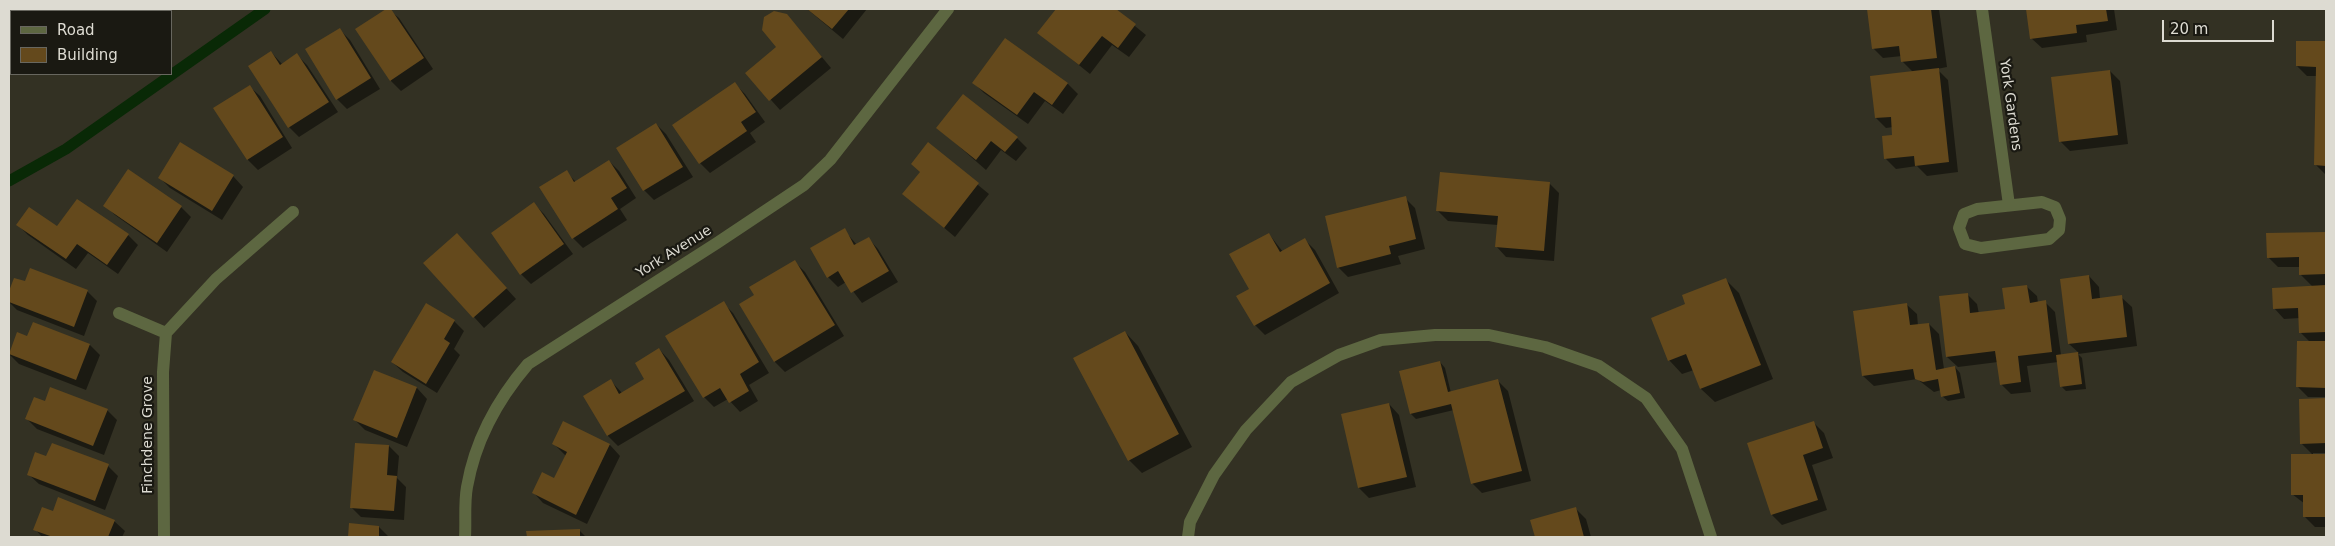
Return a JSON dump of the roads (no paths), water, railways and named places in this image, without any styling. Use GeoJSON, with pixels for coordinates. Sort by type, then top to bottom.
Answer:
{"type":"FeatureCollection","features":[{"type":"Feature","properties":{"kind":"street","name":"York Avenue"},"geometry":{"type":"LineString","coordinates":[[465,537],[466,489],[472,463],[489,421],[507,389],[528,364],[804,185],[830,160],[948,9]]}},
{"type":"Feature","properties":{"kind":"street","name":"York Gardens"},"geometry":{"type":"LineString","coordinates":[[1982,9],[2008,205]]}},
{"type":"Feature","properties":{"kind":"street"},"geometry":{"type":"LineString","coordinates":[[2042,202],[2055,208],[2060,219],[2058,230],[2049,239],[1981,248],[1965,244],[1959,228],[1964,214],[1977,209],[2008,205],[2042,202]]}},
{"type":"Feature","properties":{"kind":"street"},"geometry":{"type":"LineString","coordinates":[[119,313],[166,334],[216,279],[293,212]]}},
{"type":"Feature","properties":{"kind":"street","name":"Finchdene Grove"},"geometry":{"type":"LineString","coordinates":[[164,537],[163,372],[166,334]]}},
{"type":"Feature","properties":{"kind":"street"},"geometry":{"type":"LineString","coordinates":[[1188,537],[1190,522],[1214,474],[1246,430],[1291,382],[1339,355],[1381,340],[1435,335],[1489,335],[1545,347],[1599,366],[1646,398],[1682,450],[1711,537]]}},
{"type":"Feature","properties":{"kind":"waterway"},"geometry":{"type":"LineString","coordinates":[[172,74],[265,9]]}},
{"type":"Feature","properties":{"kind":"waterway"},"geometry":{"type":"LineString","coordinates":[[9,181],[66,149],[171,75]]}}]}
